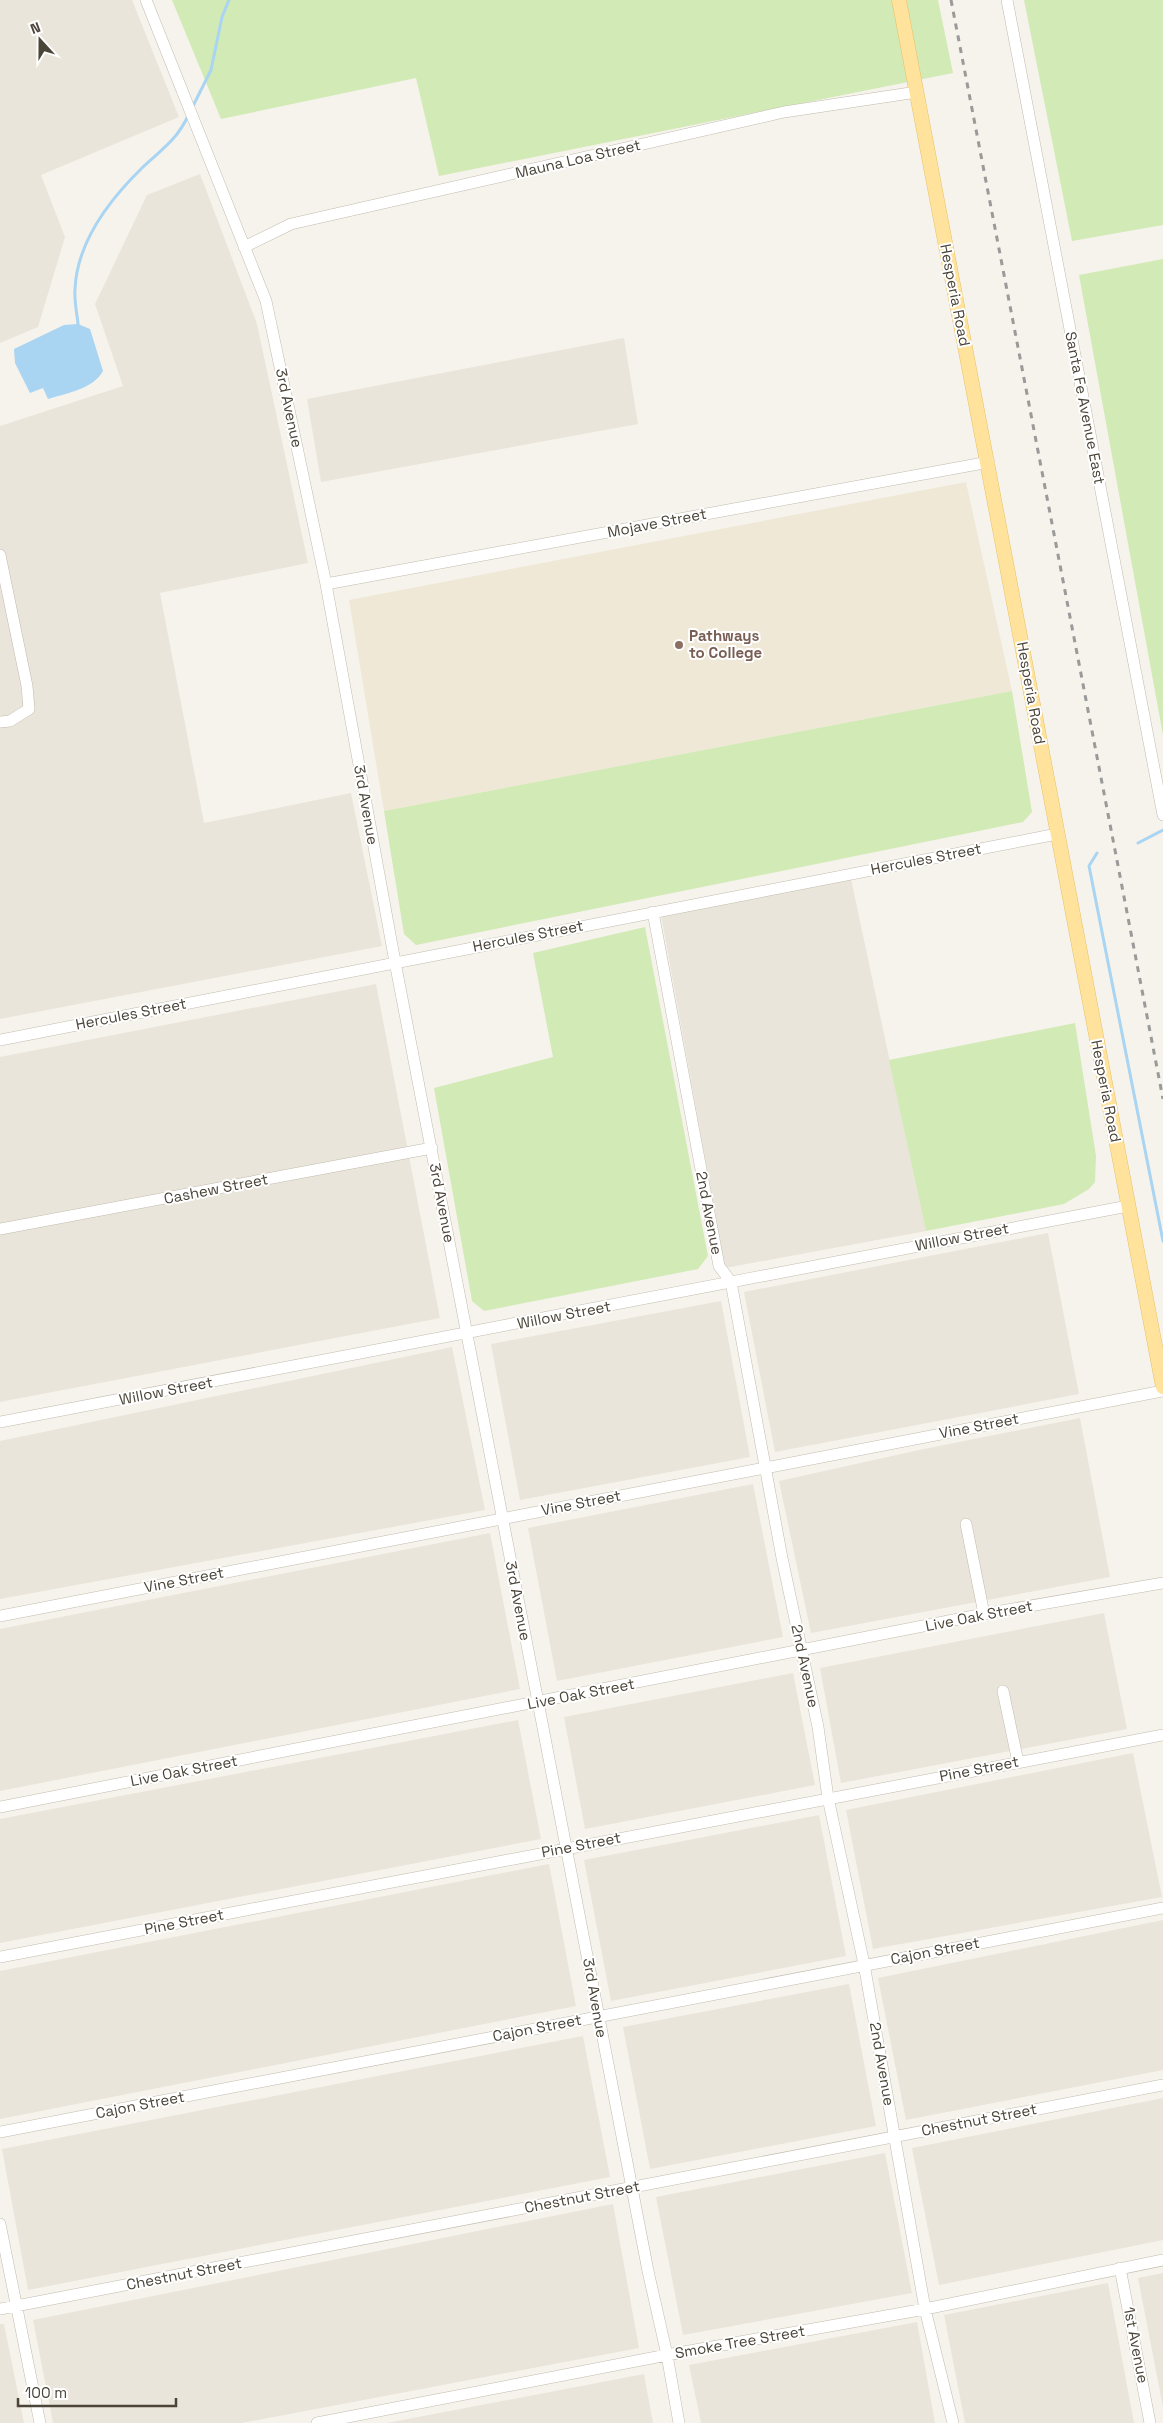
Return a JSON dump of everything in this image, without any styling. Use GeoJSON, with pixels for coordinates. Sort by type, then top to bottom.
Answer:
{"type":"FeatureCollection","features":[{"type":"Feature","properties":{"kind":"main road","name":"Hesperia Road"},"geometry":{"type":"LineString","coordinates":[[900,0],[1163,1386]]}},
{"type":"Feature","properties":{"kind":"street","name":"3rd Avenue"},"geometry":{"type":"LineString","coordinates":[[146,0],[266,302],[326,584],[395,962],[538,1703],[568,1847],[598,2016],[648,2271],[667,2355],[679,2423]]}},
{"type":"Feature","properties":{"kind":"street","name":"Santa Fe Avenue East"},"geometry":{"type":"LineString","coordinates":[[1007,0],[1163,815]]}},
{"type":"Feature","properties":{"kind":"street","name":"Mauna Loa Street"},"geometry":{"type":"LineString","coordinates":[[244,247],[291,224],[784,112],[917,92]]}},
{"type":"Feature","properties":{"kind":"street","name":"Mojave Street"},"geometry":{"type":"LineString","coordinates":[[326,584],[989,462]]}},
{"type":"Feature","properties":{"kind":"street"},"geometry":{"type":"LineString","coordinates":[[0,555],[28,686],[29,708],[10,721],[0,722]]}},
{"type":"Feature","properties":{"kind":"street","name":"Hercules Street"},"geometry":{"type":"LineString","coordinates":[[0,1040],[1057,834]]}},
{"type":"Feature","properties":{"kind":"street","name":"2nd Avenue"},"geometry":{"type":"LineString","coordinates":[[653,912],[719,1266],[731,1282],[818,1727],[828,1798],[864,1964],[925,2309],[953,2423]]}},
{"type":"Feature","properties":{"kind":"street","name":"Cashew Street"},"geometry":{"type":"LineString","coordinates":[[0,1229],[432,1148]]}},
{"type":"Feature","properties":{"kind":"street","name":"Willow Street"},"geometry":{"type":"LineString","coordinates":[[0,1422],[1128,1206]]}},
{"type":"Feature","properties":{"kind":"street","name":"Vine Street"},"geometry":{"type":"LineString","coordinates":[[0,1616],[1163,1391]]}},
{"type":"Feature","properties":{"kind":"street"},"geometry":{"type":"LineString","coordinates":[[966,1524],[984,1614]]}},
{"type":"Feature","properties":{"kind":"street","name":"Live Oak Street"},"geometry":{"type":"LineString","coordinates":[[0,1807],[984,1614],[1163,1582]]}},
{"type":"Feature","properties":{"kind":"street"},"geometry":{"type":"LineString","coordinates":[[1003,1691],[1018,1762]]}},
{"type":"Feature","properties":{"kind":"street","name":"Pine Street"},"geometry":{"type":"LineString","coordinates":[[0,1957],[568,1847],[1163,1735]]}},
{"type":"Feature","properties":{"kind":"street","name":"Cajon Street"},"geometry":{"type":"LineString","coordinates":[[0,2132],[864,1964],[1163,1908]]}},
{"type":"Feature","properties":{"kind":"street","name":"Chestnut Street"},"geometry":{"type":"LineString","coordinates":[[0,2309],[1163,2085]]}},
{"type":"Feature","properties":{"kind":"street"},"geometry":{"type":"LineString","coordinates":[[0,2224],[40,2423]]}},
{"type":"Feature","properties":{"kind":"street","name":"Smoke Tree Street"},"geometry":{"type":"LineString","coordinates":[[317,2423],[667,2355],[925,2309],[1163,2260]]}},
{"type":"Feature","properties":{"kind":"street","name":"1st Avenue"},"geometry":{"type":"LineString","coordinates":[[1120,2268],[1150,2423]]}},
{"type":"Feature","properties":{"kind":"shaded area"},"geometry":{"type":"Polygon","coordinates":[[[0,0],[132,0],[179,117],[41,175],[65,237],[38,327],[0,343],[0,0]]]}},
{"type":"Feature","properties":{"kind":"shaded area"},"geometry":{"type":"Polygon","coordinates":[[[200,174],[257,324],[308,563],[160,593],[204,823],[351,793],[382,946],[0,1019],[0,426],[123,386],[95,304],[147,195],[200,174]]]}},
{"type":"Feature","properties":{"kind":"shaded area"},"geometry":{"type":"Polygon","coordinates":[[[624,338],[638,424],[321,482],[307,399],[624,338]]]}},
{"type":"Feature","properties":{"kind":"shaded area","name":"Pathways to College"},"geometry":{"type":"Polygon","coordinates":[[[966,482],[1012,691],[384,811],[349,600],[966,482]]]}},
{"type":"Feature","properties":{"kind":"shaded area"},"geometry":{"type":"Polygon","coordinates":[[[851,879],[926,1231],[725,1268],[661,915],[851,879]]]}},
{"type":"Feature","properties":{"kind":"shaded area"},"geometry":{"type":"Polygon","coordinates":[[[376,984],[440,1318],[0,1402],[0,1057],[376,984]]]}},
{"type":"Feature","properties":{"kind":"shaded area"},"geometry":{"type":"Polygon","coordinates":[[[1048,1233],[1079,1394],[775,1452],[744,1292],[1048,1233]]]}},
{"type":"Feature","properties":{"kind":"shaded area"},"geometry":{"type":"Polygon","coordinates":[[[721,1301],[750,1457],[520,1500],[491,1344],[721,1301]]]}},
{"type":"Feature","properties":{"kind":"shaded area"},"geometry":{"type":"Polygon","coordinates":[[[452,1347],[485,1510],[0,1599],[0,1441],[452,1347]]]}},
{"type":"Feature","properties":{"kind":"shaded area"},"geometry":{"type":"Polygon","coordinates":[[[1080,1418],[1110,1577],[811,1633],[779,1481],[919,1450],[1080,1418]]]}},
{"type":"Feature","properties":{"kind":"shaded area"},"geometry":{"type":"Polygon","coordinates":[[[753,1484],[783,1637],[557,1681],[528,1528],[753,1484]]]}},
{"type":"Feature","properties":{"kind":"shaded area"},"geometry":{"type":"Polygon","coordinates":[[[490,1533],[520,1689],[0,1791],[0,1629],[490,1533]]]}},
{"type":"Feature","properties":{"kind":"shaded area"},"geometry":{"type":"Polygon","coordinates":[[[1104,1613],[1127,1729],[841,1783],[820,1668],[1104,1613]]]}},
{"type":"Feature","properties":{"kind":"shaded area"},"geometry":{"type":"Polygon","coordinates":[[[793,1673],[815,1785],[585,1829],[564,1717],[793,1673]]]}},
{"type":"Feature","properties":{"kind":"shaded area"},"geometry":{"type":"Polygon","coordinates":[[[518,1720],[541,1839],[0,1943],[0,1819],[518,1720]]]}},
{"type":"Feature","properties":{"kind":"shaded area"},"geometry":{"type":"Polygon","coordinates":[[[1133,1753],[1162,1897],[873,1949],[846,1810],[1133,1753]]]}},
{"type":"Feature","properties":{"kind":"shaded area"},"geometry":{"type":"Polygon","coordinates":[[[819,1815],[846,1956],[611,2001],[584,1860],[819,1815]]]}},
{"type":"Feature","properties":{"kind":"shaded area"},"geometry":{"type":"Polygon","coordinates":[[[549,1864],[576,2006],[0,2119],[0,1971],[549,1864]]]}},
{"type":"Feature","properties":{"kind":"shaded area"},"geometry":{"type":"Polygon","coordinates":[[[1163,1920],[1163,2070],[906,2120],[878,1978],[1163,1920]]]}},
{"type":"Feature","properties":{"kind":"shaded area"},"geometry":{"type":"Polygon","coordinates":[[[849,1984],[876,2126],[650,2169],[623,2027],[849,1984]]]}},
{"type":"Feature","properties":{"kind":"shaded area"},"geometry":{"type":"Polygon","coordinates":[[[583,2036],[610,2177],[28,2290],[2,2149],[583,2036]]]}},
{"type":"Feature","properties":{"kind":"shaded area"},"geometry":{"type":"Polygon","coordinates":[[[1163,2098],[1163,2240],[939,2285],[912,2148],[1163,2098]]]}},
{"type":"Feature","properties":{"kind":"shaded area"},"geometry":{"type":"Polygon","coordinates":[[[885,2153],[912,2293],[683,2335],[656,2197],[885,2153]]]}},
{"type":"Feature","properties":{"kind":"shaded area"},"geometry":{"type":"Polygon","coordinates":[[[613,2204],[639,2348],[242,2423],[53,2423],[33,2320],[613,2204]]]}},
{"type":"Feature","properties":{"kind":"shaded area"},"geometry":{"type":"Polygon","coordinates":[[[1163,2273],[1163,2407],[1138,2278],[1163,2273]]]}},
{"type":"Feature","properties":{"kind":"shaded area"},"geometry":{"type":"Polygon","coordinates":[[[1108,2283],[1134,2423],[965,2423],[944,2315],[1108,2283]]]}},
{"type":"Feature","properties":{"kind":"shaded area"},"geometry":{"type":"Polygon","coordinates":[[[917,2322],[935,2423],[701,2423],[689,2365],[917,2322]]]}},
{"type":"Feature","properties":{"kind":"shaded area"},"geometry":{"type":"Polygon","coordinates":[[[0,2324],[4,2324],[24,2423],[0,2423],[0,2324]]]}},
{"type":"Feature","properties":{"kind":"shaded area"},"geometry":{"type":"Polygon","coordinates":[[[644,2374],[653,2423],[387,2423],[644,2374]]]}},
{"type":"Feature","properties":{"kind":"green space"},"geometry":{"type":"Polygon","coordinates":[[[172,0],[938,0],[953,73],[439,176],[416,78],[221,119],[172,0]]]}},
{"type":"Feature","properties":{"kind":"green space"},"geometry":{"type":"Polygon","coordinates":[[[1024,0],[1163,0],[1163,225],[1072,241],[1024,0]]]}},
{"type":"Feature","properties":{"kind":"green space"},"geometry":{"type":"Polygon","coordinates":[[[1163,259],[1163,735],[1079,275],[1163,259]]]}},
{"type":"Feature","properties":{"kind":"green space"},"geometry":{"type":"Polygon","coordinates":[[[1012,691],[1032,812],[1023,822],[416,945],[404,934],[384,811],[1012,691]]]}},
{"type":"Feature","properties":{"kind":"green space"},"geometry":{"type":"Polygon","coordinates":[[[645,927],[708,1256],[698,1269],[484,1311],[472,1301],[434,1088],[553,1057],[533,953],[645,927]]]}},
{"type":"Feature","properties":{"kind":"green space"},"geometry":{"type":"Polygon","coordinates":[[[1075,1023],[1096,1156],[1095,1182],[1089,1189],[1064,1204],[926,1231],[889,1060],[1075,1023]]]}},
{"type":"Feature","properties":{"kind":"water"},"geometry":{"type":"Polygon","coordinates":[[[78,324],[90,329],[103,371],[99,377],[86,386],[48,399],[43,388],[30,393],[15,363],[14,349],[64,325],[78,324]]]}},
{"type":"Feature","properties":{"kind":"waterway"},"geometry":{"type":"LineString","coordinates":[[192,108],[211,70],[222,17],[229,0]]}},
{"type":"Feature","properties":{"kind":"waterway"},"geometry":{"type":"LineString","coordinates":[[78,324],[75,302],[77,272],[82,255],[97,222],[119,193],[179,132],[188,116]]}},
{"type":"Feature","properties":{"kind":"waterway"},"geometry":{"type":"LineString","coordinates":[[1138,843],[1163,830]]}},
{"type":"Feature","properties":{"kind":"waterway"},"geometry":{"type":"LineString","coordinates":[[1097,853],[1089,866],[1163,1241]]}},
{"type":"Feature","properties":{"kind":"railway"},"geometry":{"type":"LineString","coordinates":[[951,0],[1163,1099]]}},
{"type":"Feature","properties":{"kind":"place","name":"Pathways to College"},"geometry":{"type":"Point","coordinates":[679,645]}}]}
